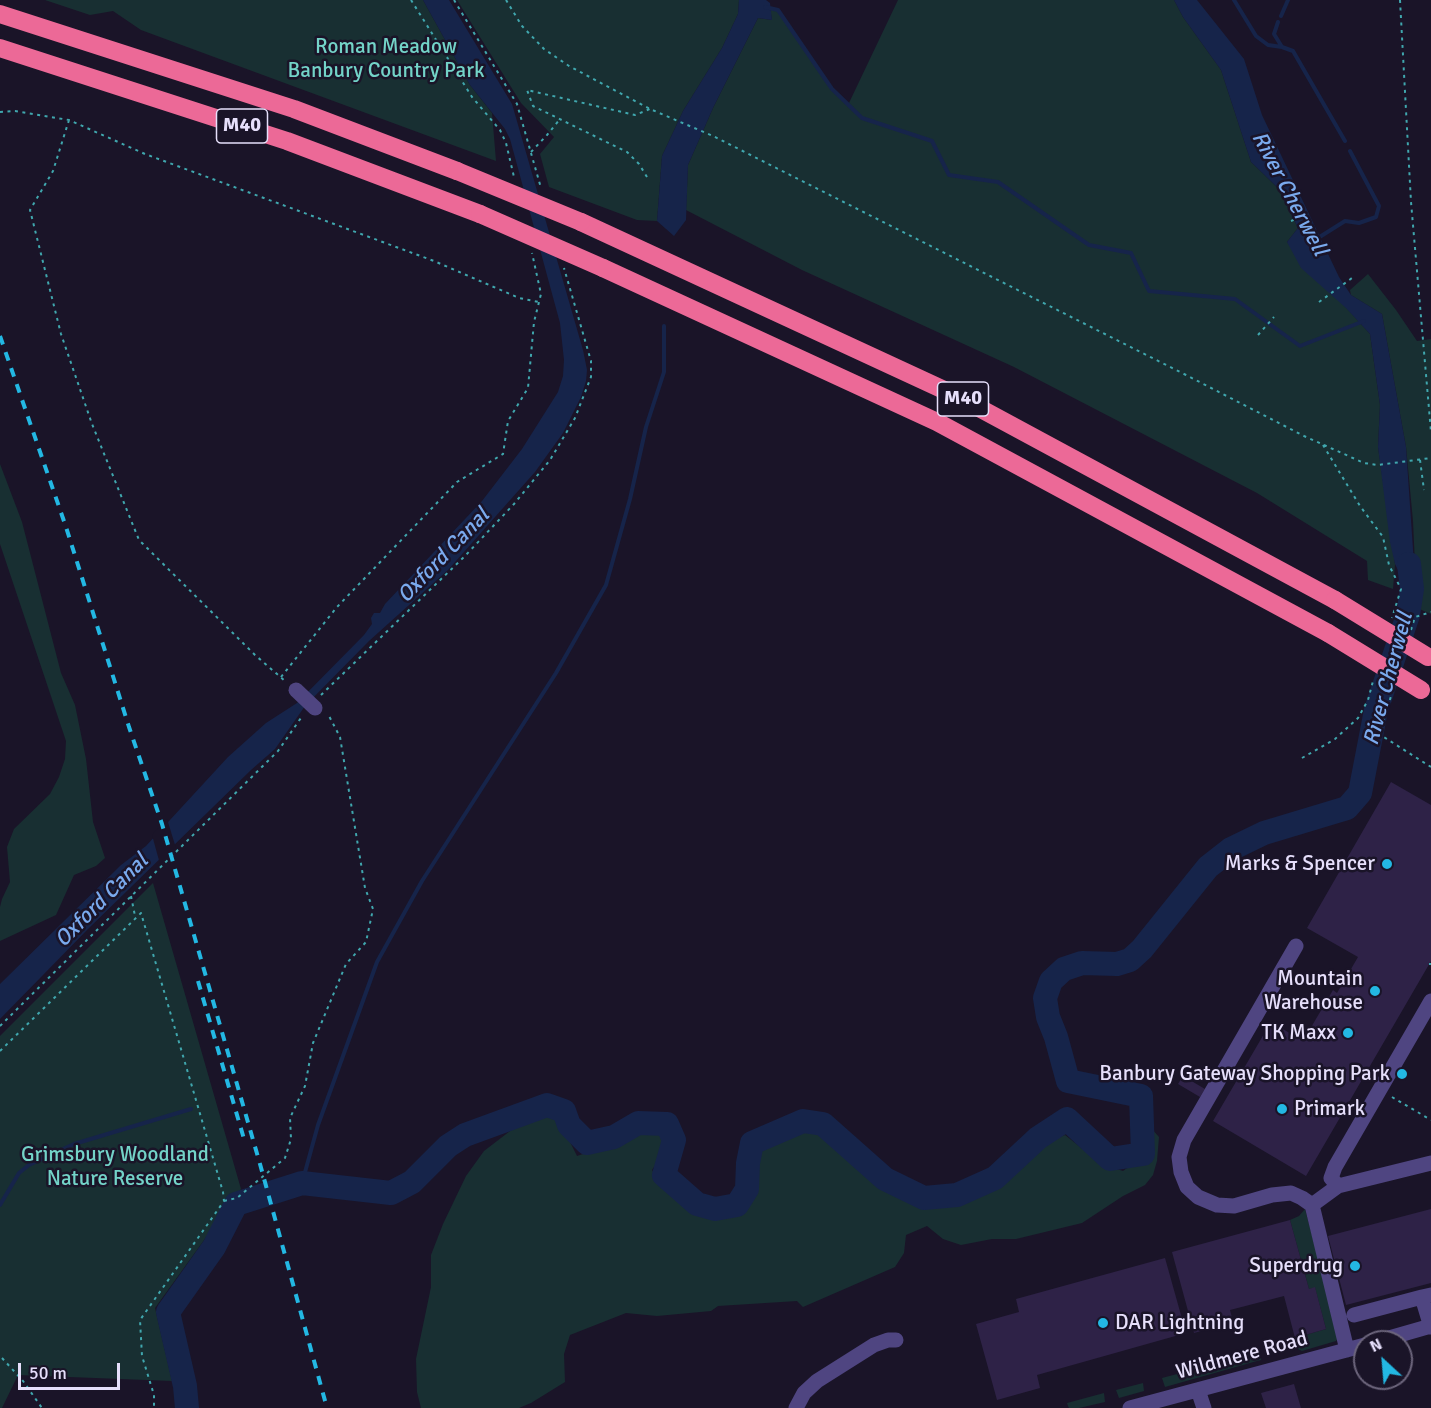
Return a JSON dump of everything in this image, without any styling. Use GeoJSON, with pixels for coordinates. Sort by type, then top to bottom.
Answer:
{"type":"FeatureCollection","features":[{"type":"Feature","properties":{"kind":"highway","name":"M40"},"geometry":{"type":"LineString","coordinates":[[0,14],[294,109],[457,171],[580,222],[957,396],[1335,600],[1429,658]]}},
{"type":"Feature","properties":{"kind":"highway","name":"M40"},"geometry":{"type":"LineString","coordinates":[[0,48],[287,141],[480,214],[603,268],[937,422],[1328,633],[1426,694]]}},
{"type":"Feature","properties":{"kind":"street"},"geometry":{"type":"LineString","coordinates":[[296,690],[312,707]]}},
{"type":"Feature","properties":{"kind":"street"},"geometry":{"type":"LineString","coordinates":[[1296,946],[1184,1140],[1179,1157],[1181,1172],[1187,1187],[1198,1197],[1216,1205],[1234,1206],[1272,1195],[1291,1193],[1312,1205],[1347,1350]]}},
{"type":"Feature","properties":{"kind":"street"},"geometry":{"type":"LineString","coordinates":[[1338,1186],[1332,1178],[1335,1167],[1431,1001]]}},
{"type":"Feature","properties":{"kind":"street"},"geometry":{"type":"LineString","coordinates":[[1312,1205],[1338,1186],[1431,1163]]}},
{"type":"Feature","properties":{"kind":"street"},"geometry":{"type":"LineString","coordinates":[[1354,1315],[1427,1296],[1431,1327],[1413,1332]]}},
{"type":"Feature","properties":{"kind":"street"},"geometry":{"type":"LineString","coordinates":[[796,1408],[804,1393],[817,1382],[874,1345],[896,1340]]}},
{"type":"Feature","properties":{"kind":"street","name":"Wildmere Road"},"geometry":{"type":"LineString","coordinates":[[1130,1408],[1353,1348]]}},
{"type":"Feature","properties":{"kind":"street"},"geometry":{"type":"LineString","coordinates":[[1198,1390],[1204,1408]]}},
{"type":"Feature","properties":{"kind":"path"},"geometry":{"type":"LineString","coordinates":[[411,0],[472,97],[500,130],[506,143],[514,178]]}},
{"type":"Feature","properties":{"kind":"path"},"geometry":{"type":"LineString","coordinates":[[454,0],[517,104],[544,198]]}},
{"type":"Feature","properties":{"kind":"path"},"geometry":{"type":"LineString","coordinates":[[506,0],[522,26],[544,49],[569,66],[650,109],[713,136],[1176,369],[1304,436],[1364,463],[1378,465],[1431,458]]}},
{"type":"Feature","properties":{"kind":"path"},"geometry":{"type":"LineString","coordinates":[[1400,0],[1411,202],[1431,432]]}},
{"type":"Feature","properties":{"kind":"path"},"geometry":{"type":"LineString","coordinates":[[647,177],[639,164],[627,152],[533,106],[526,90],[635,116],[650,109]]}},
{"type":"Feature","properties":{"kind":"path"},"geometry":{"type":"LineString","coordinates":[[0,112],[15,111],[69,120],[144,154],[434,261],[519,298],[539,302]]}},
{"type":"Feature","properties":{"kind":"path"},"geometry":{"type":"LineString","coordinates":[[531,152],[560,119]]}},
{"type":"Feature","properties":{"kind":"path"},"geometry":{"type":"LineString","coordinates":[[69,120],[53,171],[30,210],[61,334],[92,424],[139,540],[255,655],[296,690]]}},
{"type":"Feature","properties":{"kind":"path"},"geometry":{"type":"LineString","coordinates":[[1291,221],[1311,213]]}},
{"type":"Feature","properties":{"kind":"path"},"geometry":{"type":"LineString","coordinates":[[281,678],[337,607],[457,482],[503,454],[508,421],[528,388],[534,322],[541,294],[530,247]]}},
{"type":"Feature","properties":{"kind":"path"},"geometry":{"type":"LineString","coordinates":[[0,1026],[278,751],[312,707],[464,558],[514,504],[550,460],[575,418],[591,377],[591,361],[564,267]]}},
{"type":"Feature","properties":{"kind":"path"},"geometry":{"type":"LineString","coordinates":[[1319,302],[1352,278]]}},
{"type":"Feature","properties":{"kind":"path"},"geometry":{"type":"LineString","coordinates":[[1258,335],[1274,317]]}},
{"type":"Feature","properties":{"kind":"path"},"geometry":{"type":"LineString","coordinates":[[1420,460],[1424,490]]}},
{"type":"Feature","properties":{"kind":"path"},"geometry":{"type":"LineString","coordinates":[[1415,617],[1431,612]]}},
{"type":"Feature","properties":{"kind":"path"},"geometry":{"type":"LineString","coordinates":[[224,1201],[237,1198],[285,1158],[291,1139],[290,1118],[305,1086],[313,1043],[346,964],[366,942],[373,909],[365,888],[340,737],[328,714],[312,707]]}},
{"type":"Feature","properties":{"kind":"path"},"geometry":{"type":"LineString","coordinates":[[1379,734],[1431,766]]}},
{"type":"Feature","properties":{"kind":"path"},"geometry":{"type":"LineString","coordinates":[[131,896],[135,916]]}},
{"type":"Feature","properties":{"kind":"path"},"geometry":{"type":"LineString","coordinates":[[0,1051],[135,916],[141,913],[224,1201],[140,1320],[142,1356],[154,1395],[154,1408]]}},
{"type":"Feature","properties":{"kind":"path"},"geometry":{"type":"LineString","coordinates":[[1380,1089],[1431,1120]]}},
{"type":"Feature","properties":{"kind":"path"},"geometry":{"type":"LineString","coordinates":[[2,1358],[42,1408]]}},
{"type":"Feature","properties":{"kind":"green space","name":"Roman Meadow Banbury Country Park"},"geometry":{"type":"Polygon","coordinates":[[[45,0],[423,0],[470,85],[492,113],[496,161],[141,30],[113,11],[90,15],[45,0]]]}},
{"type":"Feature","properties":{"kind":"green space"},"geometry":{"type":"Polygon","coordinates":[[[457,0],[739,0],[738,14],[722,48],[683,111],[662,156],[657,221],[637,220],[549,187],[540,154],[554,137],[521,103],[457,0]]]}},
{"type":"Feature","properties":{"kind":"green space"},"geometry":{"type":"Polygon","coordinates":[[[898,0],[1174,0],[1183,17],[1221,70],[1251,162],[1279,189],[1298,228],[1287,242],[1370,334],[1380,405],[1378,447],[1395,564],[1393,589],[1368,580],[1367,561],[1257,493],[1014,367],[802,270],[686,210],[688,165],[713,108],[758,18],[772,20],[770,8],[778,10],[832,89],[848,105],[898,0]]]}},
{"type":"Feature","properties":{"kind":"green space"},"geometry":{"type":"Polygon","coordinates":[[[1368,274],[1417,341],[1431,339],[1431,614],[1417,608],[1413,521],[1406,447],[1382,314],[1351,295],[1350,290],[1368,274]]]}},
{"type":"Feature","properties":{"kind":"green space"},"geometry":{"type":"Polygon","coordinates":[[[0,464],[22,522],[61,673],[75,705],[86,759],[93,822],[105,858],[96,866],[74,875],[56,915],[0,941],[0,907],[10,882],[7,847],[14,829],[50,794],[65,759],[66,741],[0,544],[0,464]]]}},
{"type":"Feature","properties":{"kind":"green space","name":"Grimsbury Woodland Nature Reserve"},"geometry":{"type":"Polygon","coordinates":[[[153,883],[241,1189],[155,1308],[172,1381],[18,1375],[0,1408],[0,1036],[153,883]]]}},
{"type":"Feature","properties":{"kind":"green space"},"geometry":{"type":"Polygon","coordinates":[[[551,1115],[566,1134],[577,1156],[619,1142],[642,1129],[652,1129],[668,1140],[665,1151],[652,1170],[658,1180],[687,1204],[714,1213],[732,1212],[742,1205],[753,1181],[757,1147],[769,1138],[783,1138],[807,1132],[826,1135],[848,1161],[884,1190],[925,1201],[968,1199],[991,1187],[1021,1166],[1031,1154],[1046,1143],[1065,1135],[1103,1165],[1123,1171],[1148,1153],[1151,1128],[1159,1137],[1153,1175],[1145,1185],[1123,1196],[1082,1223],[1016,1239],[992,1239],[961,1245],[943,1239],[927,1226],[906,1235],[904,1253],[895,1267],[803,1307],[797,1301],[718,1306],[711,1311],[657,1316],[626,1313],[570,1335],[564,1354],[565,1382],[531,1403],[519,1408],[421,1408],[417,1392],[416,1359],[431,1287],[431,1255],[443,1224],[466,1176],[484,1151],[514,1128],[551,1115]]]}},
{"type":"Feature","properties":{"kind":"green space"},"geometry":{"type":"Polygon","coordinates":[[[1305,1209],[1339,1336],[1336,1341],[1302,1351],[1298,1349],[1295,1338],[1326,1329],[1315,1288],[1309,1289],[1290,1220],[1299,1216],[1305,1209]]]}},
{"type":"Feature","properties":{"kind":"green space"},"geometry":{"type":"Polygon","coordinates":[[[1260,1352],[1261,1360],[1165,1387],[1162,1378],[1260,1352]]]}},
{"type":"Feature","properties":{"kind":"green space"},"geometry":{"type":"Polygon","coordinates":[[[1143,1383],[1144,1391],[1119,1398],[1116,1390],[1143,1383]]]}},
{"type":"Feature","properties":{"kind":"green space"},"geometry":{"type":"Polygon","coordinates":[[[1104,1393],[1105,1402],[1079,1408],[1069,1408],[1067,1403],[1104,1393]]]}},
{"type":"Feature","properties":{"kind":"water","name":"Oxford Canal"},"geometry":{"type":"Polygon","coordinates":[[[423,0],[449,0],[512,104],[583,350],[587,370],[581,397],[563,433],[535,472],[448,570],[369,641],[305,706],[275,749],[88,929],[0,1019],[0,984],[121,865],[146,846],[228,757],[266,723],[297,703],[364,635],[372,624],[371,618],[374,613],[380,613],[385,604],[482,501],[522,449],[558,392],[563,376],[564,360],[560,323],[510,139],[505,129],[470,85],[423,0]]]}},
{"type":"Feature","properties":{"kind":"water"},"geometry":{"type":"Polygon","coordinates":[[[739,0],[766,0],[770,3],[772,20],[758,18],[713,108],[688,165],[686,220],[674,236],[657,221],[662,156],[683,111],[722,48],[738,14],[739,0]]]}},
{"type":"Feature","properties":{"kind":"water"},"geometry":{"type":"Polygon","coordinates":[[[1174,0],[1197,0],[1244,59],[1262,115],[1339,277],[1351,295],[1382,314],[1406,447],[1417,608],[1395,564],[1390,542],[1378,447],[1380,405],[1370,334],[1346,308],[1301,268],[1287,242],[1298,228],[1279,189],[1251,162],[1221,70],[1183,17],[1174,0]]]}},
{"type":"Feature","properties":{"kind":"pier"},"geometry":{"type":"Polygon","coordinates":[[[167,819],[176,848],[160,864],[152,835],[167,819]]]}},
{"type":"Feature","properties":{"kind":"building"},"geometry":{"type":"Polygon","coordinates":[[[1391,782],[1431,805],[1431,961],[1306,1176],[1213,1121],[1271,1022],[1303,1041],[1333,990],[1337,993],[1358,957],[1307,928],[1391,782]]]}},
{"type":"Feature","properties":{"kind":"building"},"geometry":{"type":"Polygon","coordinates":[[[1183,1076],[1205,1089],[1200,1097],[1178,1084],[1183,1076]]]}},
{"type":"Feature","properties":{"kind":"building"},"geometry":{"type":"Polygon","coordinates":[[[1431,1209],[1431,1283],[1346,1305],[1328,1236],[1431,1209]]]}},
{"type":"Feature","properties":{"kind":"building","name":"DAR Lightning"},"geometry":{"type":"Polygon","coordinates":[[[1290,1220],[1309,1289],[1315,1287],[1326,1329],[1295,1338],[1284,1296],[1230,1310],[1233,1322],[1194,1333],[1172,1252],[1290,1220]]]}},
{"type":"Feature","properties":{"kind":"building","name":"DAR Lightning"},"geometry":{"type":"Polygon","coordinates":[[[1165,1258],[1186,1333],[1037,1375],[1040,1388],[997,1400],[976,1324],[1019,1312],[1016,1299],[1165,1258]]]}},
{"type":"Feature","properties":{"kind":"building"},"geometry":{"type":"Polygon","coordinates":[[[1294,1384],[1301,1408],[1266,1408],[1261,1393],[1294,1384]]]}},
{"type":"Feature","properties":{"kind":"waterway"},"geometry":{"type":"LineString","coordinates":[[1234,0],[1256,36],[1268,45],[1282,47]]}},
{"type":"Feature","properties":{"kind":"waterway"},"geometry":{"type":"LineString","coordinates":[[1281,16],[1288,0]]}},
{"type":"Feature","properties":{"kind":"waterway"},"geometry":{"type":"LineString","coordinates":[[765,7],[778,10],[832,89],[862,118],[932,141],[949,175],[998,182],[1089,245],[1131,253],[1149,291],[1235,299],[1300,346],[1364,321]]}},
{"type":"Feature","properties":{"kind":"waterway"},"geometry":{"type":"LineString","coordinates":[[1278,22],[1274,34],[1282,47],[1293,51],[1345,141]]}},
{"type":"Feature","properties":{"kind":"waterway"},"geometry":{"type":"LineString","coordinates":[[1318,238],[1345,221],[1359,223],[1376,217],[1379,206],[1350,151]]}},
{"type":"Feature","properties":{"kind":"waterway"},"geometry":{"type":"LineString","coordinates":[[302,1183],[318,1125],[377,962],[422,881],[556,673],[606,585],[630,499],[646,427],[664,372],[664,326]]}},
{"type":"Feature","properties":{"kind":"waterway","name":"River Cherwell"},"geometry":{"type":"LineString","coordinates":[[187,1408],[185,1386],[168,1312],[214,1247],[236,1204],[302,1183],[391,1193],[412,1182],[448,1146],[465,1135],[547,1105],[564,1111],[569,1125],[587,1143],[614,1137],[638,1123],[667,1124],[674,1140],[664,1175],[697,1204],[715,1209],[737,1205],[747,1189],[748,1163],[752,1143],[803,1121],[823,1124],[885,1179],[924,1198],[957,1195],[995,1178],[1038,1138],[1067,1119],[1110,1159],[1143,1154],[1141,1096],[1068,1081],[1048,1017],[1045,998],[1051,981],[1064,969],[1082,963],[1117,964],[1130,960],[1142,949],[1208,867],[1231,849],[1264,833],[1347,808],[1360,793],[1376,710],[1408,615],[1412,589],[1409,564]]}},
{"type":"Feature","properties":{"kind":"waterway"},"geometry":{"type":"LineString","coordinates":[[0,1205],[19,1173],[29,1165],[74,1144],[191,1109]]}},
{"type":"Feature","properties":{"kind":"railway"},"geometry":{"type":"LineString","coordinates":[[0,336],[66,527],[162,824],[260,1164],[327,1408]]}},
{"type":"Feature","properties":{"kind":"railway"},"geometry":{"type":"LineString","coordinates":[[198,981],[244,1139]]}},
{"type":"Feature","properties":{"kind":"place","name":"Marks & Spencer"},"geometry":{"type":"Point","coordinates":[1387,864]}},
{"type":"Feature","properties":{"kind":"place","name":"Mountain Warehouse"},"geometry":{"type":"Point","coordinates":[1375,991]}},
{"type":"Feature","properties":{"kind":"place","name":"TK Maxx"},"geometry":{"type":"Point","coordinates":[1348,1033]}},
{"type":"Feature","properties":{"kind":"place","name":"Banbury Gateway Shopping Park"},"geometry":{"type":"Point","coordinates":[1402,1074]}},
{"type":"Feature","properties":{"kind":"place","name":"Primark"},"geometry":{"type":"Point","coordinates":[1282,1109]}},
{"type":"Feature","properties":{"kind":"place","name":"Superdrug"},"geometry":{"type":"Point","coordinates":[1355,1266]}},
{"type":"Feature","properties":{"kind":"place","name":"DAR Lightning"},"geometry":{"type":"Point","coordinates":[1103,1323]}}]}
